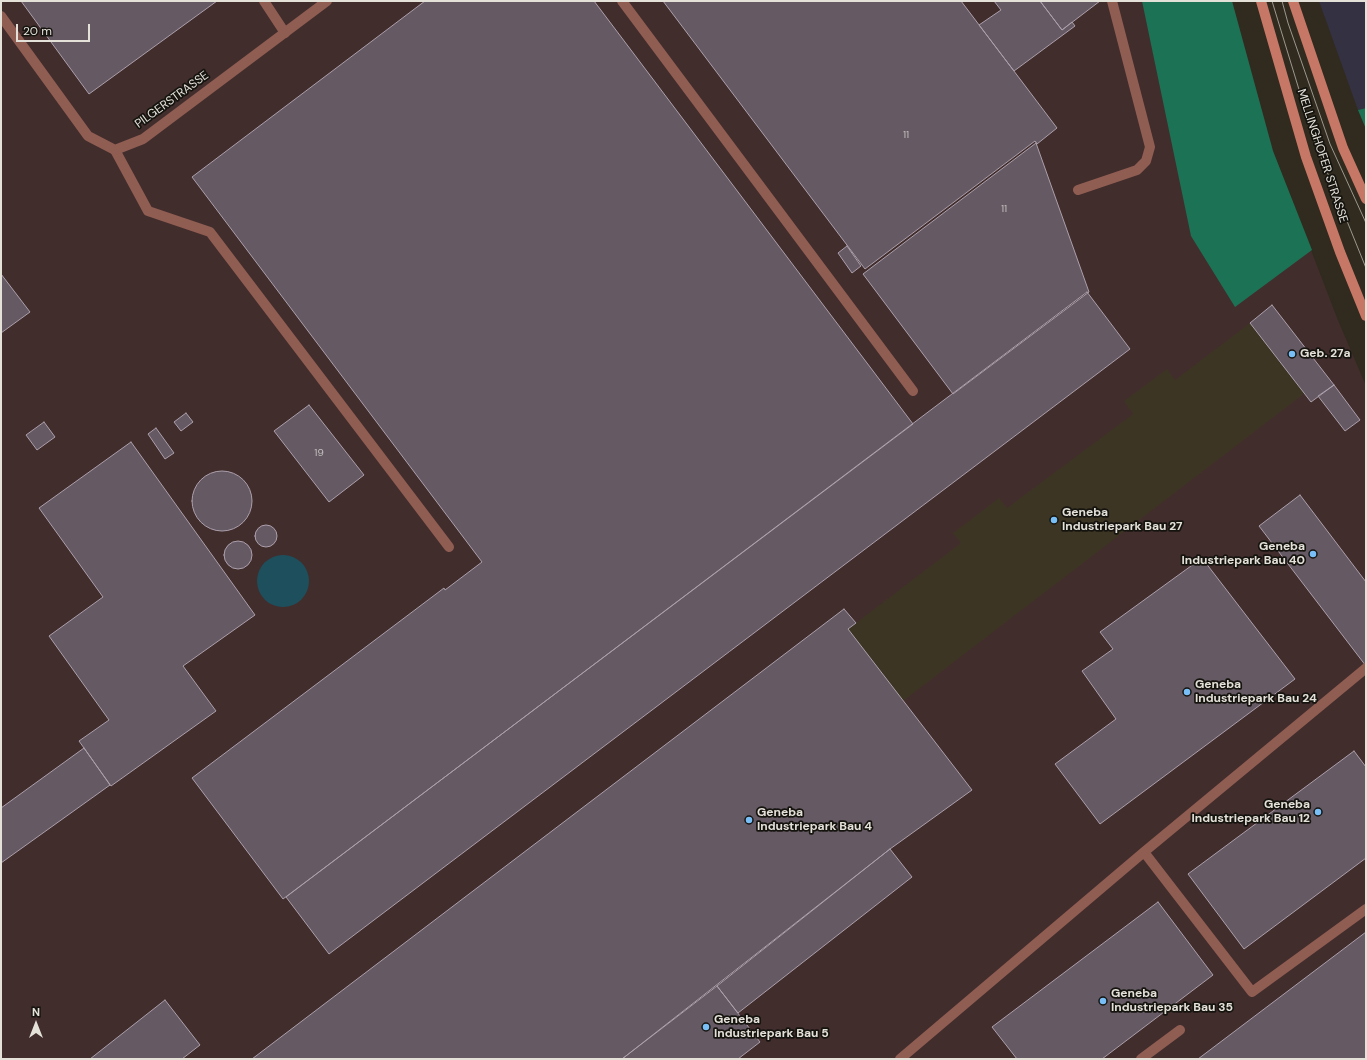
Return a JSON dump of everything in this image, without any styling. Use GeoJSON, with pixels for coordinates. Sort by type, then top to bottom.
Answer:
{"type":"FeatureCollection","features":[{"type":"Feature","properties":{"kind":"main road","name":"MELLINGHOFER STRASSE"},"geometry":{"type":"LineString","coordinates":[[1262,1],[1306,157],[1340,252],[1366,316]]}},
{"type":"Feature","properties":{"kind":"main road","name":"MELLINGHOFER STRASSE"},"geometry":{"type":"LineString","coordinates":[[1294,1],[1343,148],[1366,200]]}},
{"type":"Feature","properties":{"kind":"street"},"geometry":{"type":"LineString","coordinates":[[264,1],[285,33]]}},
{"type":"Feature","properties":{"kind":"street","name":"PILGERSTRASSE"},"geometry":{"type":"LineString","coordinates":[[115,150],[144,139],[327,1]]}},
{"type":"Feature","properties":{"kind":"street"},"geometry":{"type":"LineString","coordinates":[[622,1],[913,390]]}},
{"type":"Feature","properties":{"kind":"street"},"geometry":{"type":"LineString","coordinates":[[1078,190],[1137,170],[1146,161],[1150,147],[1112,1]]}},
{"type":"Feature","properties":{"kind":"street"},"geometry":{"type":"LineString","coordinates":[[1,16],[88,136],[115,150],[148,211],[210,232],[449,547]]}},
{"type":"Feature","properties":{"kind":"street"},"geometry":{"type":"LineString","coordinates":[[900,1059],[1144,852],[1366,668]]}},
{"type":"Feature","properties":{"kind":"street"},"geometry":{"type":"LineString","coordinates":[[1144,852],[1252,992],[1366,909]]}},
{"type":"Feature","properties":{"kind":"street"},"geometry":{"type":"LineString","coordinates":[[1141,1059],[1180,1030]]}},
{"type":"Feature","properties":{"kind":"shaded area"},"geometry":{"type":"Polygon","coordinates":[[[1,1],[1232,1],[1273,151],[1337,318],[1366,386],[1366,1059],[1,1059],[1,1]]]}},
{"type":"Feature","properties":{"kind":"shaded area"},"geometry":{"type":"Polygon","coordinates":[[[1319,1],[1366,1],[1366,108],[1358,110],[1319,1]]]}},
{"type":"Feature","properties":{"kind":"shaded area","name":"Geneba Industriepark Bau 27"},"geometry":{"type":"Polygon","coordinates":[[[1250,323],[1305,393],[903,701],[848,629],[961,543],[953,533],[999,498],[1007,508],[1133,414],[1124,401],[1167,369],[1175,380],[1250,323]]]}},
{"type":"Feature","properties":{"kind":"green space"},"geometry":{"type":"Polygon","coordinates":[[[1142,1],[1232,1],[1273,151],[1312,250],[1235,307],[1191,236],[1142,1]]]}},
{"type":"Feature","properties":{"kind":"green space"},"geometry":{"type":"Polygon","coordinates":[[[1366,108],[1366,129],[1358,110],[1366,108]]]}},
{"type":"Feature","properties":{"kind":"water"},"geometry":{"type":"Polygon","coordinates":[[[283,555],[293,557],[301,563],[307,571],[309,581],[307,591],[301,599],[293,605],[283,607],[273,605],[265,599],[259,591],[257,581],[259,571],[265,563],[273,557],[283,555]]]}},
{"type":"Feature","properties":{"kind":"building"},"geometry":{"type":"Polygon","coordinates":[[[21,1],[217,1],[89,94],[21,1]]]}},
{"type":"Feature","properties":{"kind":"building"},"geometry":{"type":"Polygon","coordinates":[[[425,1],[594,1],[913,424],[283,899],[192,778],[444,588],[445,590],[482,562],[192,177],[425,1]]]}},
{"type":"Feature","properties":{"kind":"building"},"geometry":{"type":"Polygon","coordinates":[[[663,1],[961,1],[1057,128],[1037,144],[1035,141],[865,269],[663,1]]]}},
{"type":"Feature","properties":{"kind":"building"},"geometry":{"type":"Polygon","coordinates":[[[994,1],[1040,1],[1062,30],[1072,22],[1075,26],[1014,71],[979,25],[1001,10],[994,1]]]}},
{"type":"Feature","properties":{"kind":"building"},"geometry":{"type":"Polygon","coordinates":[[[1040,1],[1100,1],[1062,30],[1040,1]]]}},
{"type":"Feature","properties":{"kind":"building"},"geometry":{"type":"Polygon","coordinates":[[[1036,143],[1089,292],[953,394],[863,274],[1036,143]]]}},
{"type":"Feature","properties":{"kind":"building"},"geometry":{"type":"Polygon","coordinates":[[[847,246],[861,266],[852,273],[838,253],[847,246]]]}},
{"type":"Feature","properties":{"kind":"building"},"geometry":{"type":"Polygon","coordinates":[[[1,274],[30,312],[1,333],[1,274]]]}},
{"type":"Feature","properties":{"kind":"building"},"geometry":{"type":"Polygon","coordinates":[[[1087,292],[1130,349],[329,954],[286,897],[1087,292]]]}},
{"type":"Feature","properties":{"kind":"building","name":"Geb. 27a"},"geometry":{"type":"Polygon","coordinates":[[[1272,305],[1334,385],[1311,402],[1250,323],[1272,305]]]}},
{"type":"Feature","properties":{"kind":"building"},"geometry":{"type":"Polygon","coordinates":[[[1334,385],[1360,420],[1345,431],[1318,396],[1334,385]]]}},
{"type":"Feature","properties":{"kind":"building"},"geometry":{"type":"Polygon","coordinates":[[[309,405],[364,475],[329,502],[274,431],[309,405]]]}},
{"type":"Feature","properties":{"kind":"building"},"geometry":{"type":"Polygon","coordinates":[[[186,413],[193,422],[181,431],[174,422],[186,413]]]}},
{"type":"Feature","properties":{"kind":"building"},"geometry":{"type":"Polygon","coordinates":[[[44,422],[55,437],[37,450],[26,435],[44,422]]]}},
{"type":"Feature","properties":{"kind":"building"},"geometry":{"type":"Polygon","coordinates":[[[156,428],[174,453],[165,459],[148,434],[156,428]]]}},
{"type":"Feature","properties":{"kind":"building"},"geometry":{"type":"Polygon","coordinates":[[[131,442],[255,615],[183,666],[216,711],[111,786],[79,741],[109,720],[49,636],[103,597],[39,508],[131,442]]]}},
{"type":"Feature","properties":{"kind":"building"},"geometry":{"type":"Polygon","coordinates":[[[222,471],[238,476],[243,480],[247,485],[252,501],[247,517],[243,522],[238,526],[222,531],[206,526],[201,522],[197,517],[192,501],[197,485],[201,480],[206,476],[222,471]]]}},
{"type":"Feature","properties":{"kind":"building","name":"Geneba Industriepark Bau 40"},"geometry":{"type":"Polygon","coordinates":[[[1300,495],[1366,582],[1366,666],[1259,526],[1300,495]]]}},
{"type":"Feature","properties":{"kind":"building"},"geometry":{"type":"Polygon","coordinates":[[[266,525],[274,528],[277,536],[274,544],[266,547],[258,544],[255,536],[258,528],[266,525]]]}},
{"type":"Feature","properties":{"kind":"building"},"geometry":{"type":"Polygon","coordinates":[[[238,541],[248,545],[252,555],[248,565],[238,569],[228,565],[224,555],[228,545],[238,541]]]}},
{"type":"Feature","properties":{"kind":"building","name":"Geneba Industriepark Bau 24"},"geometry":{"type":"Polygon","coordinates":[[[1202,558],[1295,679],[1100,824],[1055,764],[1116,719],[1082,671],[1113,649],[1100,632],[1202,558]]]}},
{"type":"Feature","properties":{"kind":"building","name":"Geneba Industriepark Bau 4"},"geometry":{"type":"Polygon","coordinates":[[[844,609],[856,623],[848,629],[972,790],[890,849],[622,1059],[252,1059],[844,609]]]}},
{"type":"Feature","properties":{"kind":"building"},"geometry":{"type":"Polygon","coordinates":[[[84,748],[110,785],[1,863],[1,808],[84,748]]]}},
{"type":"Feature","properties":{"kind":"building","name":"Geneba Industriepark Bau 12"},"geometry":{"type":"Polygon","coordinates":[[[1354,751],[1366,767],[1366,858],[1244,949],[1188,874],[1354,751]]]}},
{"type":"Feature","properties":{"kind":"building"},"geometry":{"type":"Polygon","coordinates":[[[890,849],[912,877],[738,1013],[717,986],[890,849]]]}},
{"type":"Feature","properties":{"kind":"building","name":"Geneba Industriepark Bau 35"},"geometry":{"type":"Polygon","coordinates":[[[1158,902],[1213,975],[1102,1059],[1017,1059],[992,1027],[1158,902]]]}},
{"type":"Feature","properties":{"kind":"building"},"geometry":{"type":"Polygon","coordinates":[[[1366,932],[1366,1059],[1198,1059],[1366,932]]]}},
{"type":"Feature","properties":{"kind":"building","name":"Geneba Industriepark Bau 5"},"geometry":{"type":"Polygon","coordinates":[[[717,986],[760,1042],[738,1059],[622,1059],[717,986]]]}},
{"type":"Feature","properties":{"kind":"building"},"geometry":{"type":"Polygon","coordinates":[[[165,1000],[200,1045],[182,1059],[90,1059],[165,1000]]]}},
{"type":"Feature","properties":{"kind":"tram line"},"geometry":{"type":"LineString","coordinates":[[1272,1],[1315,142],[1366,268]]}},
{"type":"Feature","properties":{"kind":"tram line"},"geometry":{"type":"LineString","coordinates":[[1282,1],[1288,23],[1330,144],[1366,223]]}},
{"type":"Feature","properties":{"kind":"place","name":"Geb. 27a"},"geometry":{"type":"Point","coordinates":[1292,354]}},
{"type":"Feature","properties":{"kind":"place","name":"Geneba Industriepark Bau 27"},"geometry":{"type":"Point","coordinates":[1054,520]}},
{"type":"Feature","properties":{"kind":"place","name":"Geneba Industriepark Bau 40"},"geometry":{"type":"Point","coordinates":[1313,554]}},
{"type":"Feature","properties":{"kind":"place","name":"Geneba Industriepark Bau 24"},"geometry":{"type":"Point","coordinates":[1187,692]}},
{"type":"Feature","properties":{"kind":"place","name":"Geneba Industriepark Bau 12"},"geometry":{"type":"Point","coordinates":[1318,812]}},
{"type":"Feature","properties":{"kind":"place","name":"Geneba Industriepark Bau 4"},"geometry":{"type":"Point","coordinates":[749,820]}},
{"type":"Feature","properties":{"kind":"place","name":"Geneba Industriepark Bau 35"},"geometry":{"type":"Point","coordinates":[1103,1001]}},
{"type":"Feature","properties":{"kind":"place","name":"Geneba Industriepark Bau 5"},"geometry":{"type":"Point","coordinates":[706,1027]}}]}
